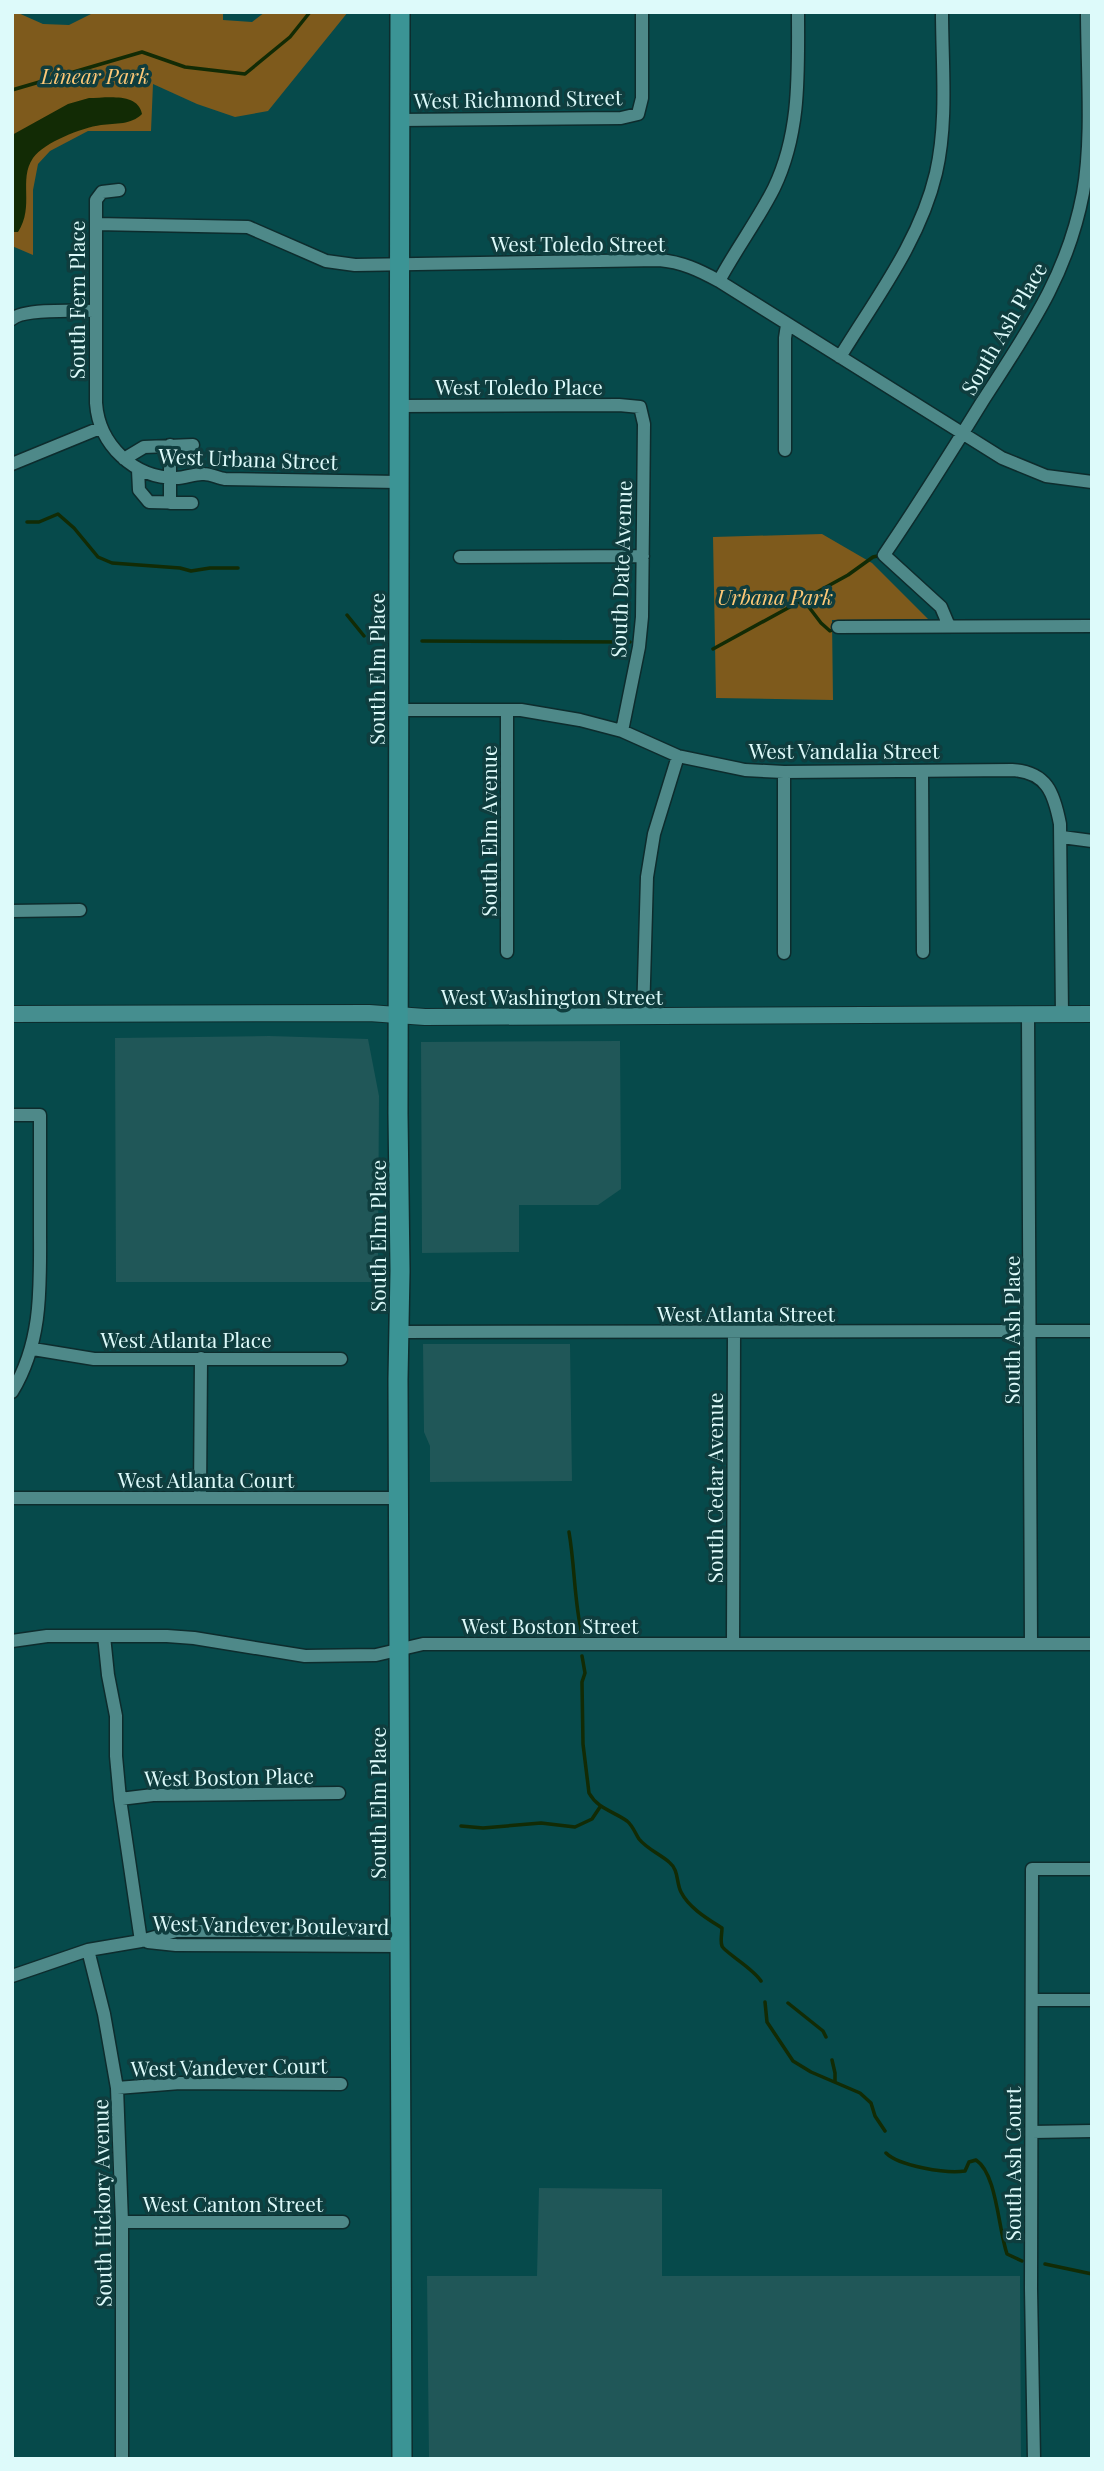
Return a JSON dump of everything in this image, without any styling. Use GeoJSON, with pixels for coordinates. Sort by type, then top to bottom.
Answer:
{"type":"FeatureCollection","features":[{"type":"Feature","properties":{"kind":"main road","name":"South Elm Place"},"geometry":{"type":"LineString","coordinates":[[400,12],[398,1015],[402,2459]]}},
{"type":"Feature","properties":{"kind":"main road","name":"West Washington Street"},"geometry":{"type":"LineString","coordinates":[[12,1014],[1092,1014]]}},
{"type":"Feature","properties":{"kind":"street","name":"West Richmond Street"},"geometry":{"type":"LineString","coordinates":[[399,120],[621,118],[638,114],[642,98],[642,12]]}},
{"type":"Feature","properties":{"kind":"street"},"geometry":{"type":"LineString","coordinates":[[719,281],[773,190],[789,149],[798,102],[798,12]]}},
{"type":"Feature","properties":{"kind":"street"},"geometry":{"type":"LineString","coordinates":[[840,357],[914,235],[930,192],[942,125],[942,12]]}},
{"type":"Feature","properties":{"kind":"street","name":"South Ash Place"},"geometry":{"type":"LineString","coordinates":[[949,626],[941,607],[884,555],[1041,310],[1056,280],[1077,222],[1087,163],[1087,12]]}},
{"type":"Feature","properties":{"kind":"street","name":"South Fern Place"},"geometry":{"type":"LineString","coordinates":[[100,428],[96,403],[96,200],[98,195],[107,191],[119,190]]}},
{"type":"Feature","properties":{"kind":"street","name":"West Toledo Street"},"geometry":{"type":"LineString","coordinates":[[96,224],[248,227],[326,261],[355,265],[659,260],[692,267],[719,281],[1002,458],[1030,471],[1058,479],[1092,482]]}},
{"type":"Feature","properties":{"kind":"street"},"geometry":{"type":"LineString","coordinates":[[14,315],[96,311]]}},
{"type":"Feature","properties":{"kind":"street"},"geometry":{"type":"LineString","coordinates":[[785,450],[785,338],[788,325]]}},
{"type":"Feature","properties":{"kind":"street","name":"West Toledo Place"},"geometry":{"type":"LineString","coordinates":[[399,406],[640,407]]}},
{"type":"Feature","properties":{"kind":"street","name":"South Date Avenue"},"geometry":{"type":"LineString","coordinates":[[622,731],[639,647],[644,424],[640,407]]}},
{"type":"Feature","properties":{"kind":"street"},"geometry":{"type":"LineString","coordinates":[[12,464],[100,428]]}},
{"type":"Feature","properties":{"kind":"street","name":"West Urbana Street"},"geometry":{"type":"LineString","coordinates":[[100,428],[124,459],[138,470],[169,478],[203,474],[225,479],[398,482]]}},
{"type":"Feature","properties":{"kind":"street"},"geometry":{"type":"LineString","coordinates":[[170,445],[170,503]]}},
{"type":"Feature","properties":{"kind":"street","name":"West Urbana Street"},"geometry":{"type":"LineString","coordinates":[[124,459],[144,447],[193,445]]}},
{"type":"Feature","properties":{"kind":"street","name":"West Urbana Street"},"geometry":{"type":"LineString","coordinates":[[138,470],[138,486],[145,499],[155,503],[192,503]]}},
{"type":"Feature","properties":{"kind":"street"},"geometry":{"type":"LineString","coordinates":[[460,557],[643,556]]}},
{"type":"Feature","properties":{"kind":"street"},"geometry":{"type":"LineString","coordinates":[[838,627],[1092,625]]}},
{"type":"Feature","properties":{"kind":"street","name":"West Vandalia Street"},"geometry":{"type":"LineString","coordinates":[[398,710],[507,710],[580,720],[622,731],[678,756],[722,766],[784,772],[1022,771],[1044,782],[1055,798],[1062,837]]}},
{"type":"Feature","properties":{"kind":"street","name":"South Elm Avenue"},"geometry":{"type":"LineString","coordinates":[[506,953],[507,710]]}},
{"type":"Feature","properties":{"kind":"street"},"geometry":{"type":"LineString","coordinates":[[643,1016],[647,877],[654,834],[678,756]]}},
{"type":"Feature","properties":{"kind":"street"},"geometry":{"type":"LineString","coordinates":[[922,771],[923,952]]}},
{"type":"Feature","properties":{"kind":"street"},"geometry":{"type":"LineString","coordinates":[[784,772],[784,953]]}},
{"type":"Feature","properties":{"kind":"street"},"geometry":{"type":"LineString","coordinates":[[1062,1015],[1062,837],[1092,841]]}},
{"type":"Feature","properties":{"kind":"street"},"geometry":{"type":"LineString","coordinates":[[12,911],[80,910]]}},
{"type":"Feature","properties":{"kind":"street","name":"South Ash Place"},"geometry":{"type":"LineString","coordinates":[[1028,1016],[1031,1644]]}},
{"type":"Feature","properties":{"kind":"street"},"geometry":{"type":"LineString","coordinates":[[12,1115],[40,1115],[40,1307],[33,1349],[12,1392]]}},
{"type":"Feature","properties":{"kind":"street","name":"West Atlanta Street"},"geometry":{"type":"LineString","coordinates":[[400,1332],[1092,1331]]}},
{"type":"Feature","properties":{"kind":"street","name":"South Cedar Avenue"},"geometry":{"type":"LineString","coordinates":[[733,1644],[734,1332]]}},
{"type":"Feature","properties":{"kind":"street","name":"West Atlanta Place"},"geometry":{"type":"LineString","coordinates":[[33,1349],[94,1359],[341,1359]]}},
{"type":"Feature","properties":{"kind":"street"},"geometry":{"type":"LineString","coordinates":[[200,1498],[201,1358]]}},
{"type":"Feature","properties":{"kind":"street","name":"West Atlanta Court"},"geometry":{"type":"LineString","coordinates":[[12,1498],[399,1498]]}},
{"type":"Feature","properties":{"kind":"street","name":"West Boston Street"},"geometry":{"type":"LineString","coordinates":[[12,1641],[47,1636],[194,1638],[305,1656],[376,1655],[423,1644],[1092,1644]]}},
{"type":"Feature","properties":{"kind":"street"},"geometry":{"type":"LineString","coordinates":[[104,1636],[116,1716],[120,1799],[141,1941]]}},
{"type":"Feature","properties":{"kind":"street","name":"West Boston Place"},"geometry":{"type":"LineString","coordinates":[[120,1799],[153,1795],[339,1793]]}},
{"type":"Feature","properties":{"kind":"street","name":"South Ash Court"},"geometry":{"type":"LineString","coordinates":[[1034,2459],[1031,2289],[1032,1869],[1092,1869]]}},
{"type":"Feature","properties":{"kind":"street","name":"West Vandever Boulevard"},"geometry":{"type":"LineString","coordinates":[[12,1976],[88,1950],[141,1941],[176,1945],[400,1938]]}},
{"type":"Feature","properties":{"kind":"street","name":"South Hickory Avenue"},"geometry":{"type":"LineString","coordinates":[[88,1950],[104,2014],[117,2088],[122,2222],[122,2459]]}},
{"type":"Feature","properties":{"kind":"street"},"geometry":{"type":"LineString","coordinates":[[1032,2000],[1092,2000]]}},
{"type":"Feature","properties":{"kind":"street","name":"West Vandever Court"},"geometry":{"type":"LineString","coordinates":[[117,2088],[180,2083],[341,2084]]}},
{"type":"Feature","properties":{"kind":"street"},"geometry":{"type":"LineString","coordinates":[[1032,2132],[1092,2132]]}},
{"type":"Feature","properties":{"kind":"street","name":"West Canton Street"},"geometry":{"type":"LineString","coordinates":[[122,2222],[343,2222]]}},
{"type":"Feature","properties":{"kind":"shaded area"},"geometry":{"type":"Polygon","coordinates":[[[89,98],[128,99],[139,107],[142,114],[128,122],[84,129],[55,141],[39,152],[29,166],[23,222],[18,232],[12,232],[12,135],[68,104],[89,98]]]}},
{"type":"Feature","properties":{"kind":"shaded area"},"geometry":{"type":"Polygon","coordinates":[[[269,1036],[368,1039],[379,1096],[378,1255],[372,1282],[116,1282],[115,1038],[269,1036]]]}},
{"type":"Feature","properties":{"kind":"shaded area"},"geometry":{"type":"Polygon","coordinates":[[[620,1041],[621,1189],[598,1205],[519,1205],[519,1252],[422,1253],[421,1042],[620,1041]]]}},
{"type":"Feature","properties":{"kind":"shaded area"},"geometry":{"type":"Polygon","coordinates":[[[423,1344],[570,1344],[572,1481],[430,1482],[430,1446],[424,1432],[423,1344]]]}},
{"type":"Feature","properties":{"kind":"shaded area"},"geometry":{"type":"Polygon","coordinates":[[[539,2188],[662,2189],[662,2276],[1020,2276],[1021,2459],[429,2459],[427,2276],[537,2276],[539,2188]]]}},
{"type":"Feature","properties":{"kind":"green space","name":"Linear Park"},"geometry":{"type":"Polygon","coordinates":[[[16,12],[43,24],[69,25],[95,12],[223,12],[223,20],[252,22],[265,12],[348,12],[268,111],[235,117],[197,104],[153,84],[151,131],[88,131],[50,151],[38,164],[33,190],[33,255],[12,246],[12,15],[16,12]]]}},
{"type":"Feature","properties":{"kind":"green space","name":"Urbana Park"},"geometry":{"type":"Polygon","coordinates":[[[822,534],[872,563],[928,619],[832,620],[833,700],[716,698],[713,537],[822,534]]]}},
{"type":"Feature","properties":{"kind":"waterway"},"geometry":{"type":"LineString","coordinates":[[12,90],[142,52],[185,67],[245,74],[290,37],[310,12]]}},
{"type":"Feature","properties":{"kind":"waterway"},"geometry":{"type":"LineString","coordinates":[[27,522],[39,522],[58,514],[74,528],[98,557],[112,563],[191,571],[238,568]]}},
{"type":"Feature","properties":{"kind":"waterway"},"geometry":{"type":"LineString","coordinates":[[713,649],[848,575],[873,557],[882,555]]}},
{"type":"Feature","properties":{"kind":"waterway"},"geometry":{"type":"LineString","coordinates":[[802,598],[830,631],[837,628]]}},
{"type":"Feature","properties":{"kind":"waterway"},"geometry":{"type":"LineString","coordinates":[[347,615],[364,636]]}},
{"type":"Feature","properties":{"kind":"waterway"},"geometry":{"type":"LineString","coordinates":[[422,641],[630,642]]}},
{"type":"Feature","properties":{"kind":"waterway"},"geometry":{"type":"LineString","coordinates":[[569,1532],[582,1635]]}},
{"type":"Feature","properties":{"kind":"waterway"},"geometry":{"type":"LineString","coordinates":[[582,1656],[585,1673],[582,1682],[583,1744],[589,1793],[601,1806],[627,1821],[642,1843],[672,1865],[684,1898],[699,1913],[722,1928],[721,1942],[724,1949],[761,1981]]}},
{"type":"Feature","properties":{"kind":"waterway"},"geometry":{"type":"LineString","coordinates":[[461,1826],[483,1828],[541,1823],[575,1827],[592,1819],[600,1807]]}},
{"type":"Feature","properties":{"kind":"waterway"},"geometry":{"type":"LineString","coordinates":[[765,2002],[767,2022],[793,2061],[811,2072],[860,2093],[871,2103],[875,2116],[885,2131]]}},
{"type":"Feature","properties":{"kind":"waterway"},"geometry":{"type":"LineString","coordinates":[[788,2003],[823,2031],[826,2037]]}},
{"type":"Feature","properties":{"kind":"waterway"},"geometry":{"type":"LineString","coordinates":[[832,2060],[835,2082]]}},
{"type":"Feature","properties":{"kind":"waterway"},"geometry":{"type":"LineString","coordinates":[[886,2153],[901,2162],[947,2171],[965,2171],[969,2162],[976,2160],[983,2167],[993,2189],[1007,2254],[1022,2261]]}},
{"type":"Feature","properties":{"kind":"waterway"},"geometry":{"type":"LineString","coordinates":[[1045,2264],[1092,2274]]}}]}
